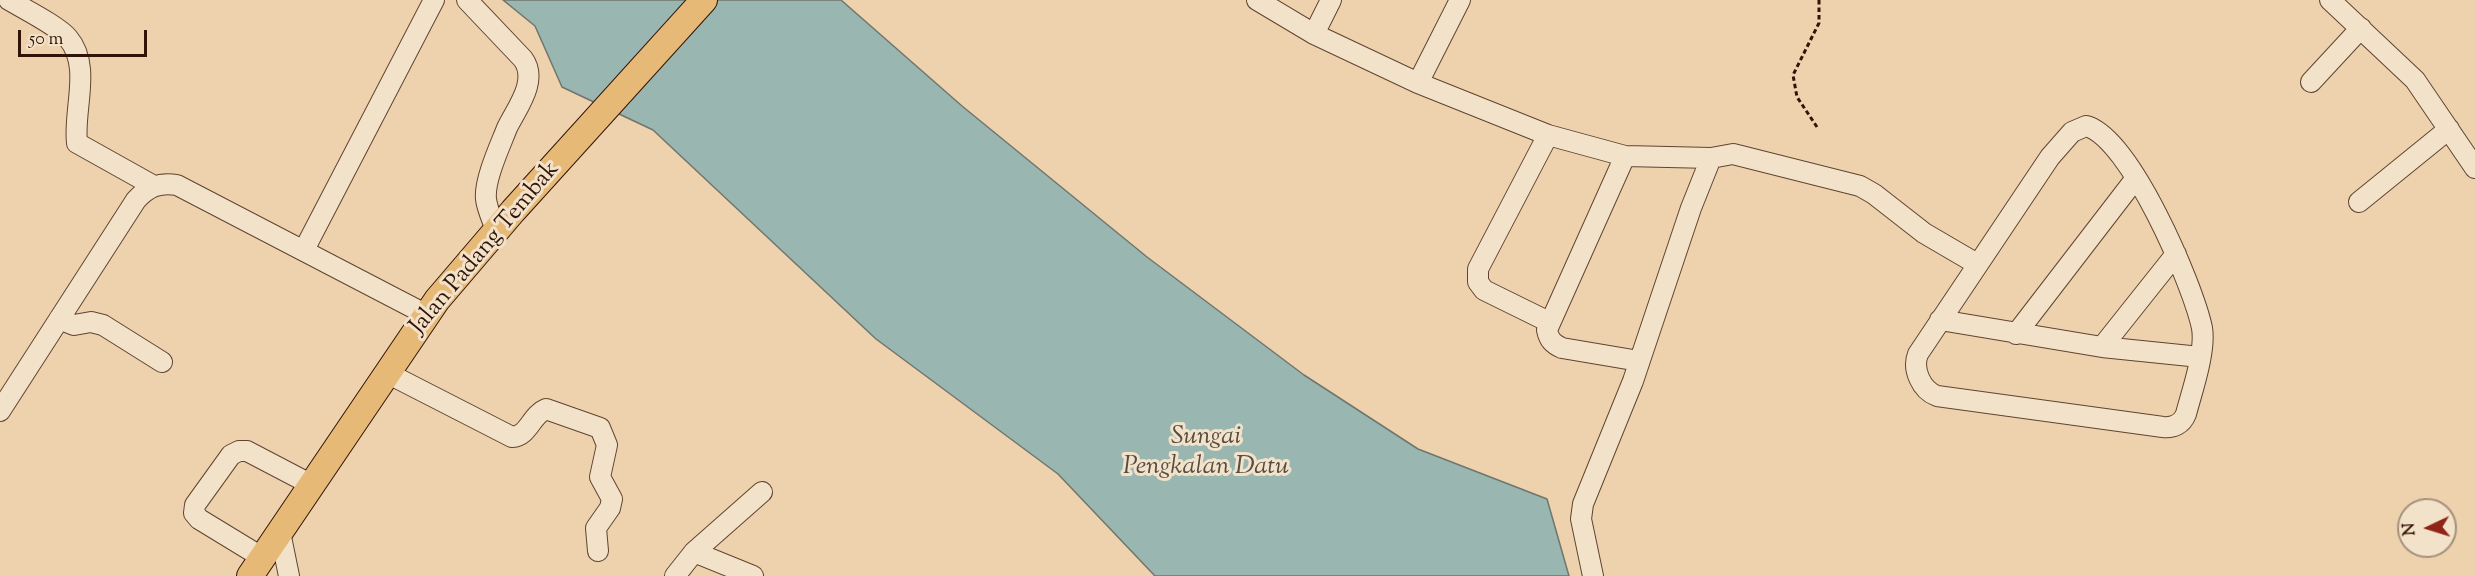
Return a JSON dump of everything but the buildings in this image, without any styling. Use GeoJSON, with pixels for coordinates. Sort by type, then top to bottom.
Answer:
{"type":"FeatureCollection","features":[{"type":"Feature","properties":{"kind":"main road","name":"Jalan Padang Tembak"},"geometry":{"type":"LineString","coordinates":[[257,567],[427,315],[496,230],[704,0]]}},
{"type":"Feature","properties":{"kind":"street"},"geometry":{"type":"LineString","coordinates":[[9,0],[67,36],[76,51],[81,68],[76,126],[77,143],[154,186]]}},
{"type":"Feature","properties":{"kind":"street"},"geometry":{"type":"LineString","coordinates":[[304,250],[434,0]]}},
{"type":"Feature","properties":{"kind":"street"},"geometry":{"type":"LineString","coordinates":[[466,0],[523,59],[528,68],[524,96],[508,126],[487,183],[486,200],[496,230]]}},
{"type":"Feature","properties":{"kind":"street"},"geometry":{"type":"LineString","coordinates":[[1257,0],[1314,34],[1418,83],[1548,135],[1625,156],[1711,158],[1733,154],[1860,186],[1874,194],[1923,233],[1977,264]]}},
{"type":"Feature","properties":{"kind":"street"},"geometry":{"type":"LineString","coordinates":[[1314,34],[1331,0]]}},
{"type":"Feature","properties":{"kind":"street"},"geometry":{"type":"LineString","coordinates":[[1418,83],[1460,0]]}},
{"type":"Feature","properties":{"kind":"street"},"geometry":{"type":"LineString","coordinates":[[2330,0],[2415,80],[2475,168]]}},
{"type":"Feature","properties":{"kind":"street"},"geometry":{"type":"LineString","coordinates":[[2311,82],[2361,28]]}},
{"type":"Feature","properties":{"kind":"street"},"geometry":{"type":"LineString","coordinates":[[2086,126],[2099,132],[2136,178],[2176,254],[2202,329],[2200,357],[2183,420],[2173,427],[2163,427],[1937,396],[1925,389],[1916,362],[1918,354],[1977,264],[2050,157],[2078,128],[2086,126]]}},
{"type":"Feature","properties":{"kind":"street"},"geometry":{"type":"LineString","coordinates":[[2359,202],[2449,129]]}},
{"type":"Feature","properties":{"kind":"street"},"geometry":{"type":"LineString","coordinates":[[1548,135],[1478,269],[1478,282],[1484,290],[1549,322]]}},
{"type":"Feature","properties":{"kind":"street"},"geometry":{"type":"LineString","coordinates":[[1625,156],[1547,330],[1554,344],[1640,361]]}},
{"type":"Feature","properties":{"kind":"street"},"geometry":{"type":"LineString","coordinates":[[1591,572],[1581,519],[1582,504],[1640,361],[1691,208],[1711,158]]}},
{"type":"Feature","properties":{"kind":"street"},"geometry":{"type":"LineString","coordinates":[[2016,334],[2136,178]]}},
{"type":"Feature","properties":{"kind":"street"},"geometry":{"type":"LineString","coordinates":[[0,411],[135,200],[145,190],[166,183],[177,185],[427,315]]}},
{"type":"Feature","properties":{"kind":"street"},"geometry":{"type":"LineString","coordinates":[[2103,347],[2176,254]]}},
{"type":"Feature","properties":{"kind":"street"},"geometry":{"type":"LineString","coordinates":[[59,319],[74,325],[91,322],[104,325],[162,362]]}},
{"type":"Feature","properties":{"kind":"street"},"geometry":{"type":"LineString","coordinates":[[1940,320],[2103,347],[2200,357]]}},
{"type":"Feature","properties":{"kind":"street"},"geometry":{"type":"LineString","coordinates":[[387,373],[512,437],[520,435],[537,415],[546,410],[600,428],[607,445],[600,477],[612,499],[610,508],[597,528],[598,551]]}},
{"type":"Feature","properties":{"kind":"street"},"geometry":{"type":"LineString","coordinates":[[257,567],[199,519],[194,513],[195,505],[231,455],[239,451],[247,451],[312,485]]}},
{"type":"Feature","properties":{"kind":"street"},"geometry":{"type":"LineString","coordinates":[[675,576],[694,552],[762,492]]}},
{"type":"Feature","properties":{"kind":"street"},"geometry":{"type":"LineString","coordinates":[[280,532],[289,576]]}},
{"type":"Feature","properties":{"kind":"street"},"geometry":{"type":"LineString","coordinates":[[694,552],[753,576]]}},
{"type":"Feature","properties":{"kind":"path"},"geometry":{"type":"LineString","coordinates":[[1817,127],[1797,97],[1793,75],[1819,23],[1819,0]]}},
{"type":"Feature","properties":{"kind":"water","name":"Sungai Pengkalan Datu"},"geometry":{"type":"Polygon","coordinates":[[[503,0],[841,0],[962,106],[1147,257],[1304,375],[1418,449],[1547,499],[1569,576],[1155,576],[1058,474],[876,339],[653,130],[562,87],[535,26],[503,0]]]}}]}
